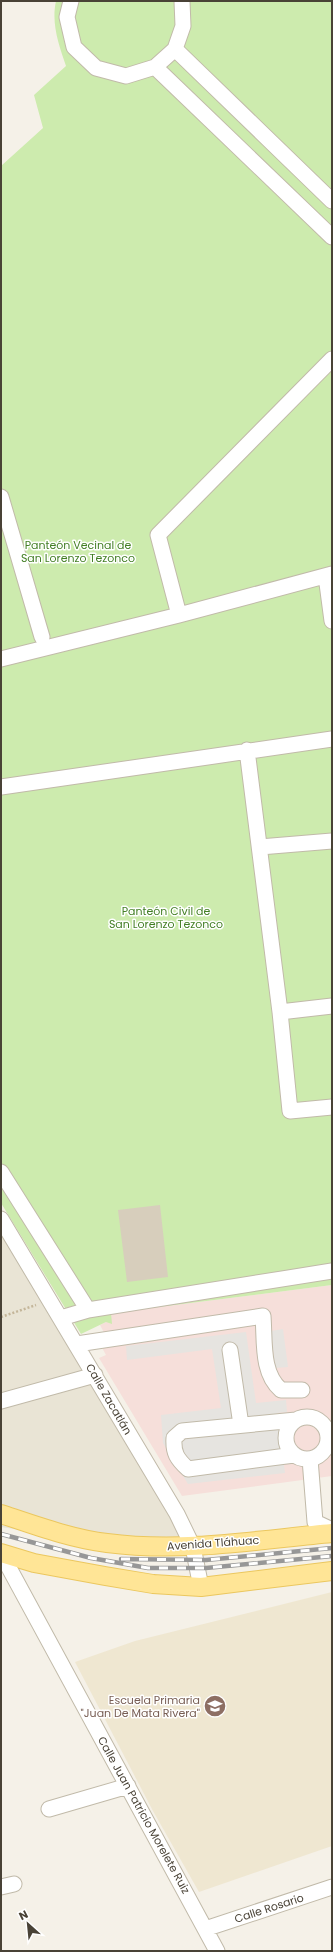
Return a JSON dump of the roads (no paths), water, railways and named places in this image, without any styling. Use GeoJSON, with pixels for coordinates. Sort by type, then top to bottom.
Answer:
{"type":"FeatureCollection","features":[{"type":"Feature","properties":{"kind":"main road","name":"Avenida Tláhuac"},"geometry":{"type":"LineString","coordinates":[[1,1514],[45,1529],[106,1543],[164,1547],[193,1547],[332,1531]]}},
{"type":"Feature","properties":{"kind":"main road"},"geometry":{"type":"LineString","coordinates":[[1,1553],[34,1563],[105,1576],[152,1584],[200,1587],[332,1571]]}},
{"type":"Feature","properties":{"kind":"street"},"geometry":{"type":"LineString","coordinates":[[71,1],[67,17],[74,47],[96,68],[126,76],[156,67],[175,49],[183,26],[182,1]]}},
{"type":"Feature","properties":{"kind":"street"},"geometry":{"type":"LineString","coordinates":[[175,49],[332,201]]}},
{"type":"Feature","properties":{"kind":"street"},"geometry":{"type":"LineString","coordinates":[[156,67],[332,237]]}},
{"type":"Feature","properties":{"kind":"street"},"geometry":{"type":"LineString","coordinates":[[179,615],[158,535],[332,359]]}},
{"type":"Feature","properties":{"kind":"street"},"geometry":{"type":"LineString","coordinates":[[1,497],[5,529],[42,637]]}},
{"type":"Feature","properties":{"kind":"street"},"geometry":{"type":"LineString","coordinates":[[1,659],[179,615],[329,575],[332,621]]}},
{"type":"Feature","properties":{"kind":"street"},"geometry":{"type":"LineString","coordinates":[[1,786],[332,739]]}},
{"type":"Feature","properties":{"kind":"street"},"geometry":{"type":"LineString","coordinates":[[247,750],[280,1012],[290,1111],[332,1107]]}},
{"type":"Feature","properties":{"kind":"street"},"geometry":{"type":"LineString","coordinates":[[260,847],[332,840]]}},
{"type":"Feature","properties":{"kind":"street"},"geometry":{"type":"LineString","coordinates":[[280,1012],[332,1006]]}},
{"type":"Feature","properties":{"kind":"street"},"geometry":{"type":"LineString","coordinates":[[1,1172],[88,1310]]}},
{"type":"Feature","properties":{"kind":"street","name":"Calle Zacatlán"},"geometry":{"type":"LineString","coordinates":[[1,1219],[77,1344],[177,1514],[193,1547],[200,1587]]}},
{"type":"Feature","properties":{"kind":"street"},"geometry":{"type":"LineString","coordinates":[[61,1318],[88,1310],[332,1271]]}},
{"type":"Feature","properties":{"kind":"street"},"geometry":{"type":"LineString","coordinates":[[77,1344],[263,1316],[267,1370],[273,1383],[281,1390],[302,1390]]}},
{"type":"Feature","properties":{"kind":"street"},"geometry":{"type":"LineString","coordinates":[[230,1350],[241,1424]]}},
{"type":"Feature","properties":{"kind":"street"},"geometry":{"type":"LineString","coordinates":[[1,1402],[95,1375]]}},
{"type":"Feature","properties":{"kind":"street"},"geometry":{"type":"LineString","coordinates":[[294,1455],[188,1469],[178,1461],[174,1451],[174,1438],[182,1431],[241,1424],[296,1420],[304,1417],[312,1418],[320,1421],[325,1427],[328,1435],[324,1451],[318,1456],[310,1459],[302,1459],[294,1455],[288,1449],[286,1433],[296,1420]]}},
{"type":"Feature","properties":{"kind":"street"},"geometry":{"type":"LineString","coordinates":[[310,1459],[315,1522],[332,1531]]}},
{"type":"Feature","properties":{"kind":"street","name":"Calle Juan Patricio Morelete Ruiz"},"geometry":{"type":"LineString","coordinates":[[1,1553],[217,1951]]}},
{"type":"Feature","properties":{"kind":"street"},"geometry":{"type":"LineString","coordinates":[[49,1809],[128,1786]]}},
{"type":"Feature","properties":{"kind":"street","name":"Calle Rosario"},"geometry":{"type":"LineString","coordinates":[[205,1929],[332,1887]]}},
{"type":"Feature","properties":{"kind":"railway"},"geometry":{"type":"LineString","coordinates":[[1,1534],[91,1558],[148,1568],[206,1568],[332,1556]]}},
{"type":"Feature","properties":{"kind":"railway"},"geometry":{"type":"LineString","coordinates":[[121,1559],[206,1560],[332,1548]]}},
{"type":"Feature","properties":{"kind":"place","name":"Escuela Primaria \"Juan De Mata Rivera\""},"geometry":{"type":"Point","coordinates":[215,1706]}},
{"type":"Feature","properties":{"kind":"park label","name":"Panteón Vecinal de San Lorenzo Tezonco"},"geometry":{"type":"Point","coordinates":[78,551]}},
{"type":"Feature","properties":{"kind":"park label","name":"Panteón Civil de San Lorenzo Tezonco"},"geometry":{"type":"Point","coordinates":[166,917]}}]}
